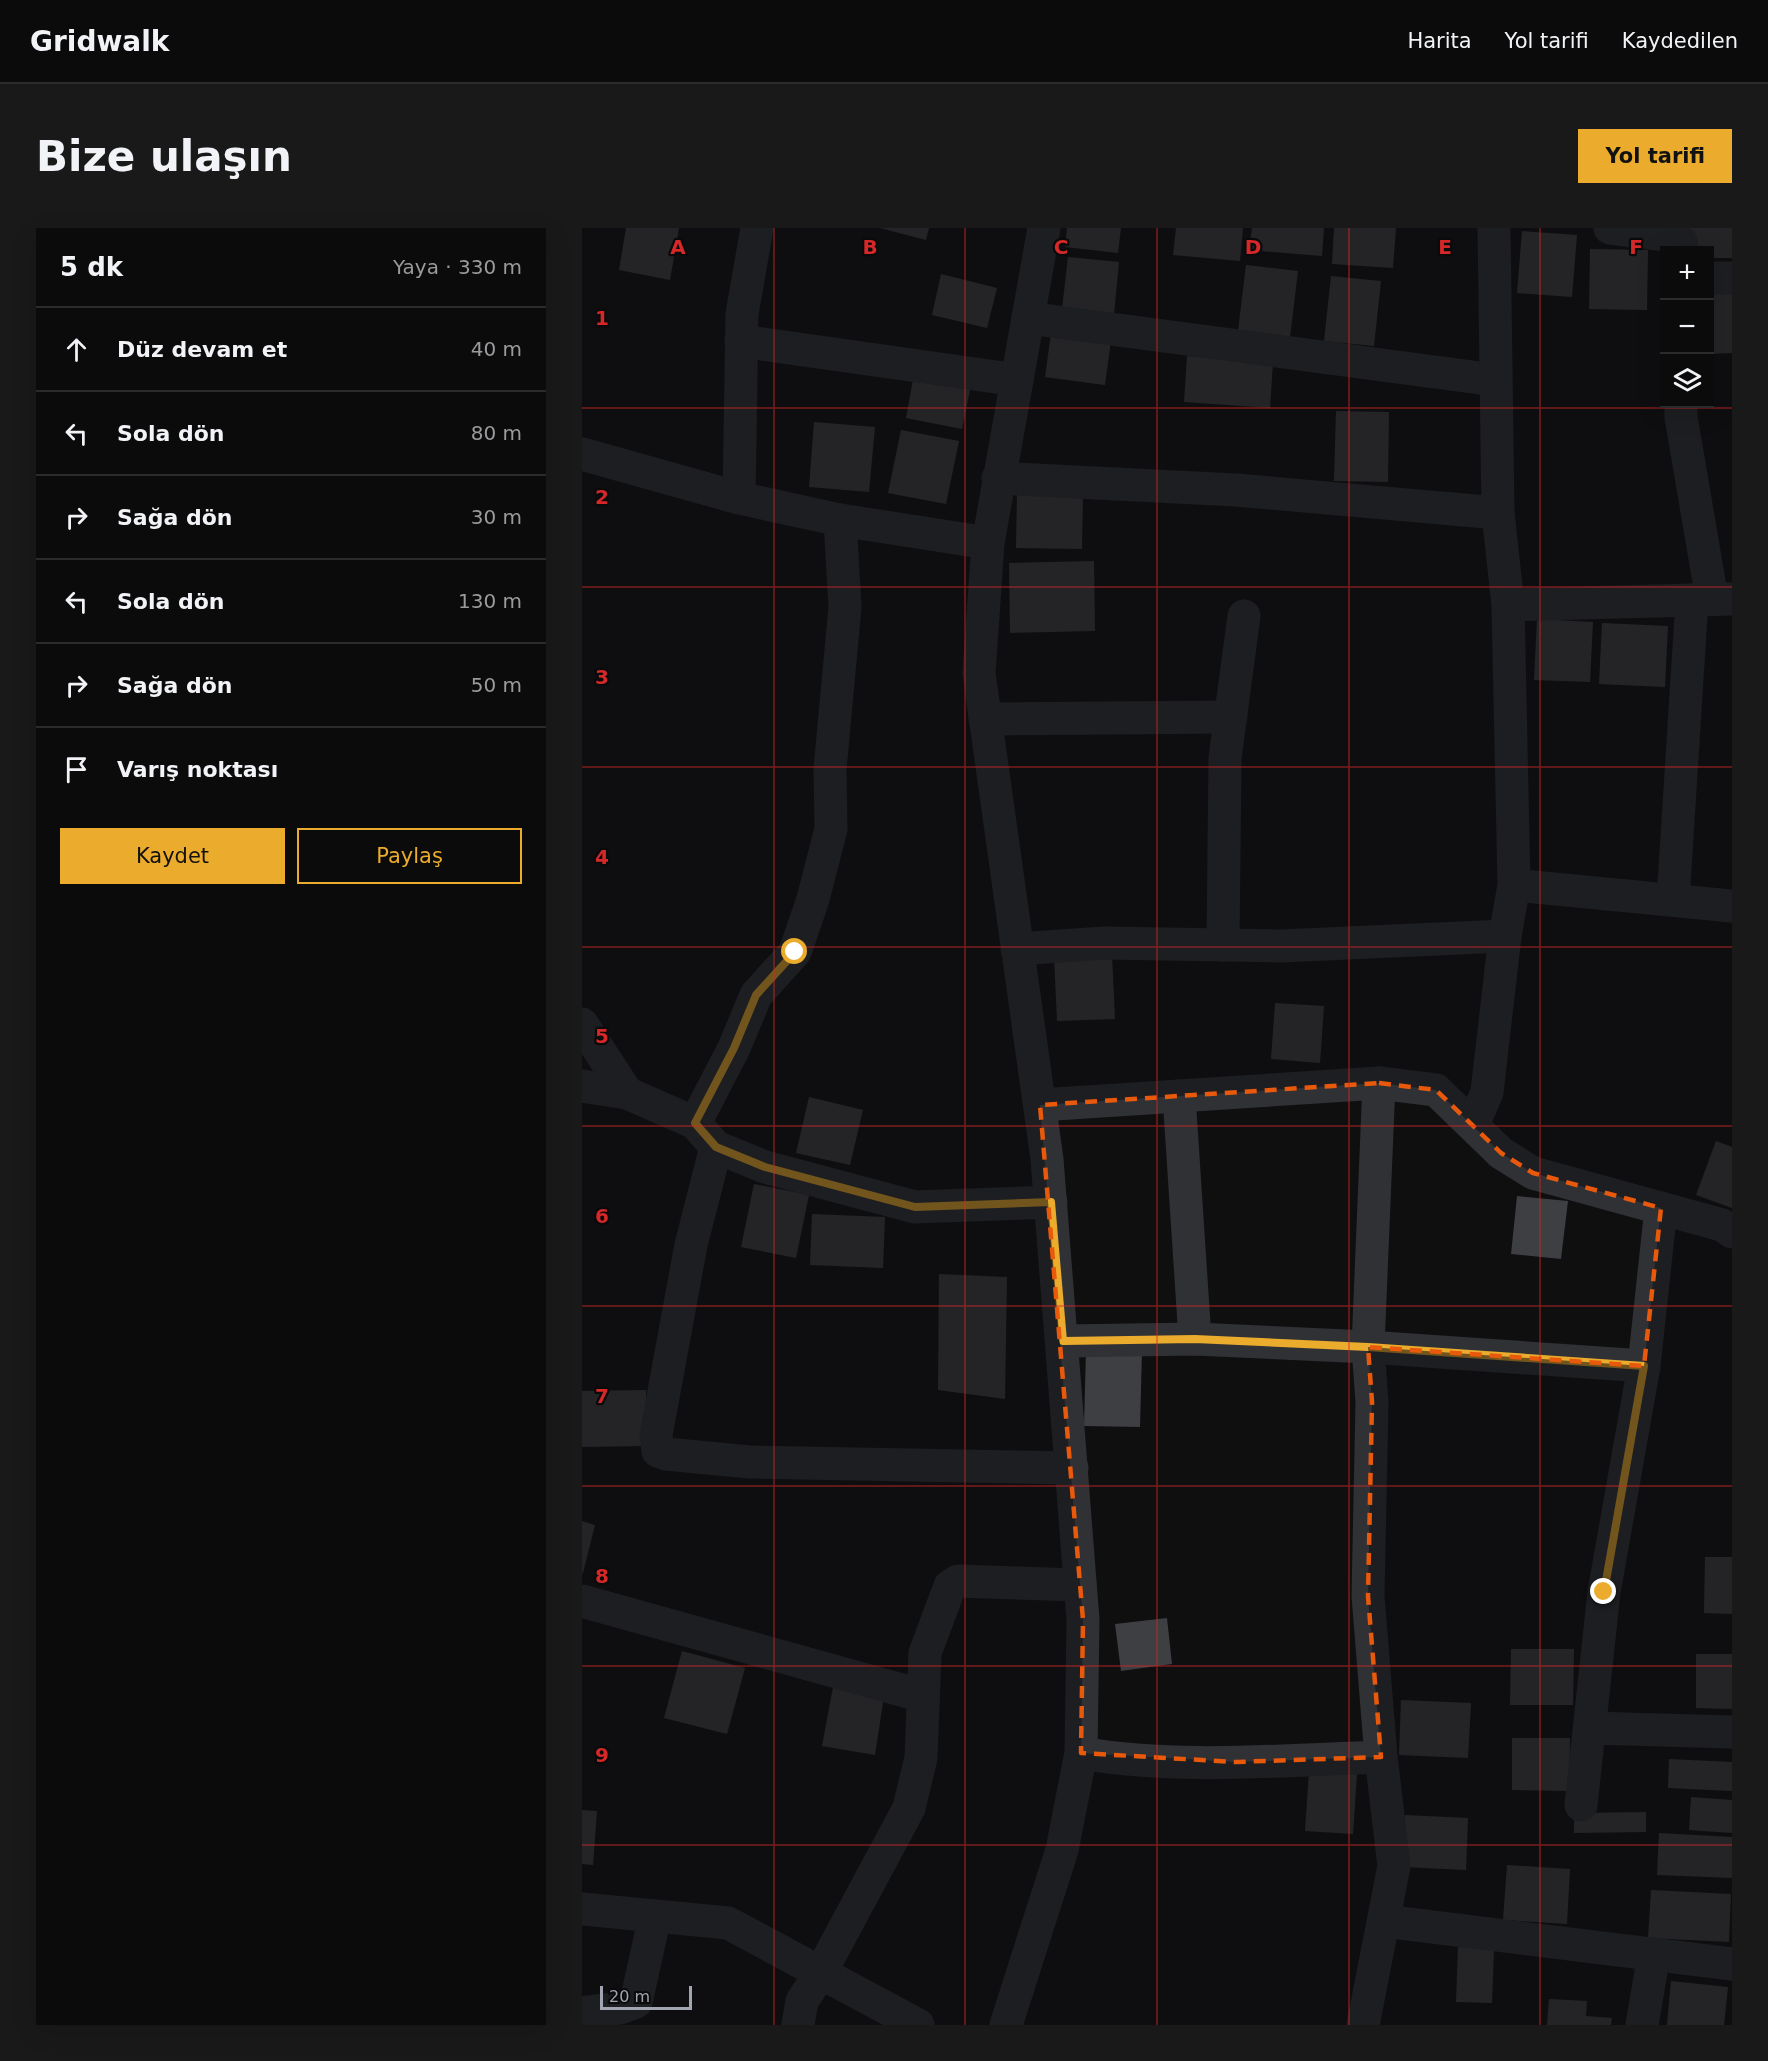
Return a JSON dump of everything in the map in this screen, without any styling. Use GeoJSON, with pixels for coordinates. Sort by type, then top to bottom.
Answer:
{"type":"FeatureCollection","features":[{"type":"Feature","properties":{"kind":"street"},"geometry":{"type":"LineString","coordinates":[[739,498],[742,314],[757,228]]}},
{"type":"Feature","properties":{"kind":"street"},"geometry":{"type":"LineString","coordinates":[[1006,2025],[1062,1850],[1081,1753],[1083,1620],[1051,1202],[1040,1105],[979,673],[987,543],[1044,228]]}},
{"type":"Feature","properties":{"kind":"street"},"geometry":{"type":"LineString","coordinates":[[1473,1125],[1487,1092],[1505,936],[1514,885],[1508,605],[1498,513],[1494,228]]}},
{"type":"Feature","properties":{"kind":"street"},"geometry":{"type":"LineString","coordinates":[[1610,228],[1667,235],[1681,242],[1682,246]]}},
{"type":"Feature","properties":{"kind":"street"},"geometry":{"type":"LineString","coordinates":[[1714,278],[1732,278]]}},
{"type":"Feature","properties":{"kind":"street"},"geometry":{"type":"LineString","coordinates":[[1028,318],[1495,380]]}},
{"type":"Feature","properties":{"kind":"street"},"geometry":{"type":"LineString","coordinates":[[741,341],[1017,381]]}},
{"type":"Feature","properties":{"kind":"street"},"geometry":{"type":"LineString","coordinates":[[1673,900],[1712,599],[1681,408]]}},
{"type":"Feature","properties":{"kind":"street"},"geometry":{"type":"LineString","coordinates":[[582,454],[739,498],[840,520],[987,543]]}},
{"type":"Feature","properties":{"kind":"street"},"geometry":{"type":"LineString","coordinates":[[998,478],[1236,490],[1498,513]]}},
{"type":"Feature","properties":{"kind":"street"},"geometry":{"type":"LineString","coordinates":[[840,520],[845,607],[830,768],[831,829],[813,899],[795,952],[756,995],[734,1048],[706,1135],[691,1245],[656,1435],[658,1450],[666,1454],[750,1462],[1072,1468]]}},
{"type":"Feature","properties":{"kind":"street"},"geometry":{"type":"LineString","coordinates":[[1508,605],[1712,599]]}},
{"type":"Feature","properties":{"kind":"street"},"geometry":{"type":"LineString","coordinates":[[1223,945],[1225,758],[1244,616]]}},
{"type":"Feature","properties":{"kind":"street"},"geometry":{"type":"LineString","coordinates":[[985,719],[1231,717]]}},
{"type":"Feature","properties":{"kind":"street"},"geometry":{"type":"LineString","coordinates":[[1514,885],[1732,906]]}},
{"type":"Feature","properties":{"kind":"street"},"geometry":{"type":"LineString","coordinates":[[1017,949],[1105,943],[1281,946],[1505,936]]}},
{"type":"Feature","properties":{"kind":"street"},"geometry":{"type":"LineString","coordinates":[[582,1024],[627,1093]]}},
{"type":"Feature","properties":{"kind":"street"},"geometry":{"type":"LineString","coordinates":[[1040,1105],[1379,1083],[1436,1090],[1501,1153],[1533,1173],[1722,1225],[1732,1232]]}},
{"type":"Feature","properties":{"kind":"street"},"geometry":{"type":"LineString","coordinates":[[1363,2025],[1394,1866],[1381,1757],[1368,1596],[1372,1402],[1368,1347],[1379,1083]]}},
{"type":"Feature","properties":{"kind":"street"},"geometry":{"type":"LineString","coordinates":[[582,1086],[627,1093],[765,1167],[915,1207],[1051,1202]]}},
{"type":"Feature","properties":{"kind":"street"},"geometry":{"type":"LineString","coordinates":[[1179,1096],[1195,1339]]}},
{"type":"Feature","properties":{"kind":"street"},"geometry":{"type":"LineString","coordinates":[[1581,1805],[1604,1592],[1644,1366],[1660,1208]]}},
{"type":"Feature","properties":{"kind":"street"},"geometry":{"type":"LineString","coordinates":[[1063,1341],[1195,1339],[1368,1347],[1644,1366]]}},
{"type":"Feature","properties":{"kind":"street"},"geometry":{"type":"LineString","coordinates":[[798,2025],[802,2001],[821,1972],[909,1808],[921,1758],[925,1653],[950,1586],[958,1581],[1080,1586]]}},
{"type":"Feature","properties":{"kind":"street"},"geometry":{"type":"LineString","coordinates":[[582,1601],[923,1696]]}},
{"type":"Feature","properties":{"kind":"street"},"geometry":{"type":"LineString","coordinates":[[1590,1728],[1732,1732]]}},
{"type":"Feature","properties":{"kind":"street"},"geometry":{"type":"LineString","coordinates":[[1081,1753],[1111,1758],[1235,1762],[1381,1757]]}},
{"type":"Feature","properties":{"kind":"street"},"geometry":{"type":"LineString","coordinates":[[582,1909],[728,1923],[918,2025]]}},
{"type":"Feature","properties":{"kind":"street"},"geometry":{"type":"LineString","coordinates":[[582,2013],[620,2008],[636,2002],[655,1916]]}},
{"type":"Feature","properties":{"kind":"street"},"geometry":{"type":"LineString","coordinates":[[1384,1921],[1732,1964]]}},
{"type":"Feature","properties":{"kind":"street"},"geometry":{"type":"LineString","coordinates":[[1642,2025],[1654,1954]]}},
{"type":"Feature","properties":{"kind":"highlighted area"},"geometry":{"type":"Polygon","coordinates":[[[1379,1083],[1436,1090],[1501,1153],[1533,1173],[1661,1208],[1644,1366],[1368,1347],[1372,1402],[1368,1596],[1381,1757],[1235,1762],[1081,1753],[1083,1620],[1040,1105],[1379,1083]]]}},
{"type":"Feature","properties":{"kind":"building"},"geometry":{"type":"Polygon","coordinates":[[[626,228],[679,228],[670,280],[619,270],[626,228]]]}},
{"type":"Feature","properties":{"kind":"building"},"geometry":{"type":"Polygon","coordinates":[[[880,228],[929,228],[926,240],[880,228]]]}},
{"type":"Feature","properties":{"kind":"building"},"geometry":{"type":"Polygon","coordinates":[[[1067,228],[1121,228],[1118,253],[1065,247],[1067,228]]]}},
{"type":"Feature","properties":{"kind":"building"},"geometry":{"type":"Polygon","coordinates":[[[1176,228],[1243,228],[1240,261],[1173,255],[1176,228]]]}},
{"type":"Feature","properties":{"kind":"building"},"geometry":{"type":"Polygon","coordinates":[[[1252,228],[1324,228],[1322,256],[1249,250],[1252,228]]]}},
{"type":"Feature","properties":{"kind":"building"},"geometry":{"type":"Polygon","coordinates":[[[1334,228],[1396,228],[1393,268],[1332,264],[1334,228]]]}},
{"type":"Feature","properties":{"kind":"building"},"geometry":{"type":"Polygon","coordinates":[[[1690,228],[1732,228],[1732,258],[1714,258],[1714,246],[1689,246],[1690,228]]]}},
{"type":"Feature","properties":{"kind":"building"},"geometry":{"type":"Polygon","coordinates":[[[1522,231],[1577,235],[1572,297],[1517,293],[1522,231]]]}},
{"type":"Feature","properties":{"kind":"building"},"geometry":{"type":"Polygon","coordinates":[[[1590,249],[1648,250],[1647,310],[1589,309],[1590,249]]]}},
{"type":"Feature","properties":{"kind":"building"},"geometry":{"type":"Polygon","coordinates":[[[1068,257],[1119,262],[1114,314],[1062,309],[1068,257]]]}},
{"type":"Feature","properties":{"kind":"building"},"geometry":{"type":"Polygon","coordinates":[[[1246,265],[1298,271],[1290,337],[1238,331],[1246,265]]]}},
{"type":"Feature","properties":{"kind":"building"},"geometry":{"type":"Polygon","coordinates":[[[941,274],[997,288],[987,328],[932,315],[941,274]]]}},
{"type":"Feature","properties":{"kind":"building"},"geometry":{"type":"Polygon","coordinates":[[[1331,276],[1381,281],[1374,346],[1324,341],[1331,276]]]}},
{"type":"Feature","properties":{"kind":"building"},"geometry":{"type":"Polygon","coordinates":[[[1714,293],[1732,293],[1732,353],[1714,354],[1714,293]]]}},
{"type":"Feature","properties":{"kind":"building"},"geometry":{"type":"Polygon","coordinates":[[[1051,333],[1111,340],[1105,385],[1045,377],[1051,333]]]}},
{"type":"Feature","properties":{"kind":"building"},"geometry":{"type":"Polygon","coordinates":[[[1187,356],[1273,362],[1270,408],[1184,402],[1187,356]]]}},
{"type":"Feature","properties":{"kind":"building"},"geometry":{"type":"Polygon","coordinates":[[[914,374],[971,385],[962,429],[906,418],[914,374]]]}},
{"type":"Feature","properties":{"kind":"building"},"geometry":{"type":"Polygon","coordinates":[[[1336,411],[1389,412],[1388,482],[1334,481],[1336,411]]]}},
{"type":"Feature","properties":{"kind":"building"},"geometry":{"type":"Polygon","coordinates":[[[814,422],[875,427],[869,492],[809,487],[814,422]]]}},
{"type":"Feature","properties":{"kind":"building"},"geometry":{"type":"Polygon","coordinates":[[[901,430],[959,441],[946,504],[888,493],[901,430]]]}},
{"type":"Feature","properties":{"kind":"building"},"geometry":{"type":"Polygon","coordinates":[[[1017,495],[1083,495],[1082,549],[1016,548],[1017,495]]]}},
{"type":"Feature","properties":{"kind":"building"},"geometry":{"type":"Polygon","coordinates":[[[1094,561],[1095,631],[1010,633],[1009,563],[1094,561]]]}},
{"type":"Feature","properties":{"kind":"building"},"geometry":{"type":"Polygon","coordinates":[[[1537,619],[1593,622],[1590,682],[1534,680],[1537,619]]]}},
{"type":"Feature","properties":{"kind":"building"},"geometry":{"type":"Polygon","coordinates":[[[1602,623],[1668,626],[1665,687],[1599,684],[1602,623]]]}},
{"type":"Feature","properties":{"kind":"building"},"geometry":{"type":"Polygon","coordinates":[[[1112,955],[1115,1019],[1057,1021],[1054,957],[1112,955]]]}},
{"type":"Feature","properties":{"kind":"building"},"geometry":{"type":"Polygon","coordinates":[[[1275,1003],[1324,1006],[1320,1063],[1271,1059],[1275,1003]]]}},
{"type":"Feature","properties":{"kind":"building"},"geometry":{"type":"Polygon","coordinates":[[[809,1097],[863,1110],[850,1165],[796,1153],[809,1097]]]}},
{"type":"Feature","properties":{"kind":"building"},"geometry":{"type":"Polygon","coordinates":[[[1716,1141],[1732,1147],[1732,1208],[1696,1195],[1716,1141]]]}},
{"type":"Feature","properties":{"kind":"building"},"geometry":{"type":"Polygon","coordinates":[[[754,1184],[809,1195],[796,1258],[741,1247],[754,1184]]]}},
{"type":"Feature","properties":{"kind":"building"},"geometry":{"type":"Polygon","coordinates":[[[1517,1196],[1568,1201],[1561,1259],[1511,1254],[1517,1196]]]}},
{"type":"Feature","properties":{"kind":"building"},"geometry":{"type":"Polygon","coordinates":[[[812,1214],[885,1217],[883,1268],[810,1265],[812,1214]]]}},
{"type":"Feature","properties":{"kind":"building"},"geometry":{"type":"Polygon","coordinates":[[[939,1274],[1007,1277],[1005,1399],[938,1390],[939,1274]]]}},
{"type":"Feature","properties":{"kind":"building"},"geometry":{"type":"Polygon","coordinates":[[[1086,1349],[1142,1351],[1140,1427],[1084,1426],[1086,1349]]]}},
{"type":"Feature","properties":{"kind":"building"},"geometry":{"type":"Polygon","coordinates":[[[646,1390],[646,1446],[582,1447],[582,1391],[646,1390]]]}},
{"type":"Feature","properties":{"kind":"building"},"geometry":{"type":"Polygon","coordinates":[[[582,1521],[595,1525],[583,1573],[582,1573],[582,1521]]]}},
{"type":"Feature","properties":{"kind":"building"},"geometry":{"type":"Polygon","coordinates":[[[1705,1557],[1732,1557],[1732,1614],[1704,1613],[1705,1557]]]}},
{"type":"Feature","properties":{"kind":"building"},"geometry":{"type":"Polygon","coordinates":[[[1167,1618],[1172,1664],[1121,1671],[1115,1624],[1167,1618]]]}},
{"type":"Feature","properties":{"kind":"building"},"geometry":{"type":"Polygon","coordinates":[[[1511,1649],[1574,1649],[1573,1705],[1510,1705],[1511,1649]]]}},
{"type":"Feature","properties":{"kind":"building"},"geometry":{"type":"Polygon","coordinates":[[[682,1651],[745,1668],[727,1734],[664,1718],[682,1651]]]}},
{"type":"Feature","properties":{"kind":"building"},"geometry":{"type":"Polygon","coordinates":[[[1696,1654],[1732,1654],[1732,1709],[1696,1708],[1696,1654]]]}},
{"type":"Feature","properties":{"kind":"building"},"geometry":{"type":"Polygon","coordinates":[[[833,1687],[884,1696],[875,1755],[822,1746],[833,1687]]]}},
{"type":"Feature","properties":{"kind":"building"},"geometry":{"type":"Polygon","coordinates":[[[1401,1700],[1471,1703],[1468,1758],[1399,1755],[1401,1700]]]}},
{"type":"Feature","properties":{"kind":"building"},"geometry":{"type":"Polygon","coordinates":[[[1512,1738],[1570,1738],[1569,1791],[1512,1790],[1512,1738]]]}},
{"type":"Feature","properties":{"kind":"building"},"geometry":{"type":"Polygon","coordinates":[[[1669,1759],[1732,1762],[1732,1791],[1668,1788],[1669,1759]]]}},
{"type":"Feature","properties":{"kind":"building"},"geometry":{"type":"Polygon","coordinates":[[[1309,1771],[1357,1774],[1353,1834],[1305,1831],[1309,1771]]]}},
{"type":"Feature","properties":{"kind":"building"},"geometry":{"type":"Polygon","coordinates":[[[1691,1797],[1732,1800],[1732,1833],[1689,1830],[1691,1797]]]}},
{"type":"Feature","properties":{"kind":"building"},"geometry":{"type":"Polygon","coordinates":[[[582,1810],[597,1811],[593,1865],[582,1864],[582,1810]]]}},
{"type":"Feature","properties":{"kind":"building"},"geometry":{"type":"Polygon","coordinates":[[[1646,1812],[1646,1832],[1574,1833],[1574,1813],[1646,1812]]]}},
{"type":"Feature","properties":{"kind":"building"},"geometry":{"type":"Polygon","coordinates":[[[1405,1815],[1468,1818],[1466,1870],[1404,1867],[1405,1815]]]}},
{"type":"Feature","properties":{"kind":"building"},"geometry":{"type":"Polygon","coordinates":[[[1659,1833],[1732,1837],[1732,1878],[1657,1875],[1659,1833]]]}},
{"type":"Feature","properties":{"kind":"building"},"geometry":{"type":"Polygon","coordinates":[[[1507,1865],[1570,1869],[1567,1924],[1503,1920],[1507,1865]]]}},
{"type":"Feature","properties":{"kind":"building"},"geometry":{"type":"Polygon","coordinates":[[[1651,1890],[1731,1894],[1729,1942],[1648,1938],[1651,1890]]]}},
{"type":"Feature","properties":{"kind":"building"},"geometry":{"type":"Polygon","coordinates":[[[1458,1947],[1494,1948],[1492,2003],[1456,2002],[1458,1947]]]}},
{"type":"Feature","properties":{"kind":"building"},"geometry":{"type":"Polygon","coordinates":[[[1671,1981],[1728,1987],[1724,2025],[1667,2025],[1671,1981]]]}},
{"type":"Feature","properties":{"kind":"building"},"geometry":{"type":"Polygon","coordinates":[[[1549,1999],[1587,2001],[1586,2016],[1612,2018],[1611,2025],[1547,2025],[1549,1999]]]}},
{"type":"Feature","properties":{"kind":"route"},"geometry":{"type":"LineString","coordinates":[[795,952],[756,995],[734,1048],[695,1123],[716,1147],[765,1167],[915,1207],[1051,1202],[1063,1341],[1195,1339],[1368,1347],[1644,1366],[1604,1592]]}}]}
